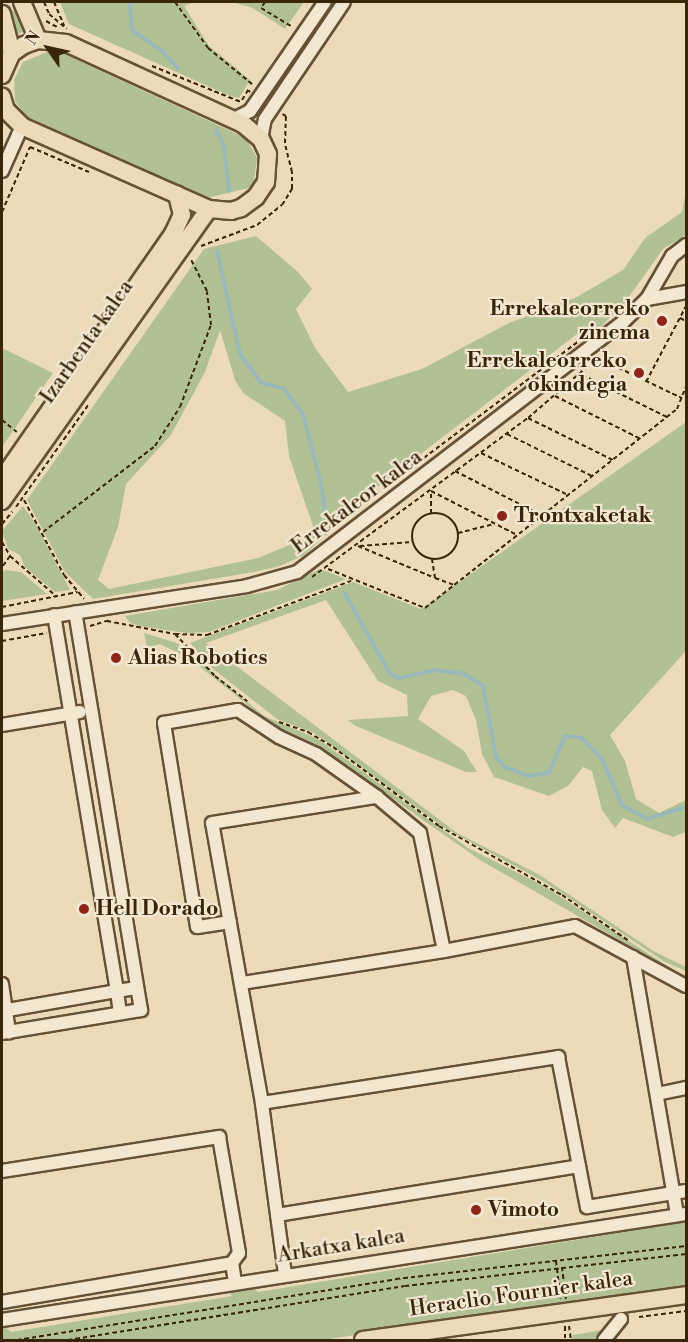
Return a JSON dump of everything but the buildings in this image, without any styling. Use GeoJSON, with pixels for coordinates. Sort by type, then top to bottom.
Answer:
{"type":"FeatureCollection","features":[{"type":"Feature","properties":{"kind":"main road"},"geometry":{"type":"LineString","coordinates":[[22,2],[38,40]]}},
{"type":"Feature","properties":{"kind":"main road"},"geometry":{"type":"LineString","coordinates":[[2,14],[5,65]]}},
{"type":"Feature","properties":{"kind":"main road"},"geometry":{"type":"LineString","coordinates":[[2,97],[6,110],[22,126],[209,208],[231,211],[249,203],[262,190],[269,164],[261,139],[234,119],[66,43],[38,40],[5,65]]}},
{"type":"Feature","properties":{"kind":"main road","name":"Izarbenta kalea"},"geometry":{"type":"LineString","coordinates":[[2,501],[9,480],[173,234],[182,215],[177,195]]}},
{"type":"Feature","properties":{"kind":"main road","name":"Izarbenta kalea"},"geometry":{"type":"LineString","coordinates":[[9,480],[209,208]]}},
{"type":"Feature","properties":{"kind":"main road","name":"Heraclio Fournier kalea"},"geometry":{"type":"LineString","coordinates":[[363,1341],[687,1295]]}},
{"type":"Feature","properties":{"kind":"street"},"geometry":{"type":"LineString","coordinates":[[234,119],[250,111],[325,2]]}},
{"type":"Feature","properties":{"kind":"street"},"geometry":{"type":"LineString","coordinates":[[261,139],[265,119],[344,2]]}},
{"type":"Feature","properties":{"kind":"street"},"geometry":{"type":"LineString","coordinates":[[2,171],[22,126]]}},
{"type":"Feature","properties":{"kind":"street","name":"Errekaleor kalea"},"geometry":{"type":"LineString","coordinates":[[2,624],[247,586],[297,572],[601,340],[647,299],[672,256],[687,245]]}},
{"type":"Feature","properties":{"kind":"street"},"geometry":{"type":"LineString","coordinates":[[647,299],[687,292]]}},
{"type":"Feature","properties":{"kind":"street"},"geometry":{"type":"LineString","coordinates":[[2,984],[5,1032],[141,1010],[75,612]]}},
{"type":"Feature","properties":{"kind":"street"},"geometry":{"type":"LineString","coordinates":[[54,615],[73,714],[120,1013]]}},
{"type":"Feature","properties":{"kind":"street"},"geometry":{"type":"LineString","coordinates":[[2,725],[92,710]]}},
{"type":"Feature","properties":{"kind":"street"},"geometry":{"type":"LineString","coordinates":[[230,922],[196,927],[164,723],[250,711],[377,797],[420,833],[444,951]]}},
{"type":"Feature","properties":{"kind":"street"},"geometry":{"type":"LineString","coordinates":[[285,1274],[262,1103],[212,824],[377,797]]}},
{"type":"Feature","properties":{"kind":"street"},"geometry":{"type":"LineString","coordinates":[[242,982],[444,951],[574,926],[635,951],[687,986]]}},
{"type":"Feature","properties":{"kind":"street"},"geometry":{"type":"LineString","coordinates":[[635,951],[657,1094],[680,1192],[682,1214]]}},
{"type":"Feature","properties":{"kind":"street"},"geometry":{"type":"LineString","coordinates":[[4,1011],[137,988]]}},
{"type":"Feature","properties":{"kind":"street"},"geometry":{"type":"LineString","coordinates":[[262,1103],[558,1057],[589,1228]]}},
{"type":"Feature","properties":{"kind":"street"},"geometry":{"type":"LineString","coordinates":[[657,1094],[687,1088]]}},
{"type":"Feature","properties":{"kind":"street"},"geometry":{"type":"LineString","coordinates":[[2,1171],[219,1137],[239,1253],[232,1263],[235,1282]]}},
{"type":"Feature","properties":{"kind":"street"},"geometry":{"type":"LineString","coordinates":[[277,1215],[579,1166]]}},
{"type":"Feature","properties":{"kind":"street"},"geometry":{"type":"LineString","coordinates":[[587,1207],[680,1192]]}},
{"type":"Feature","properties":{"kind":"street","name":"Arkatxa kalea"},"geometry":{"type":"LineString","coordinates":[[2,1320],[285,1274],[682,1214]]}},
{"type":"Feature","properties":{"kind":"street"},"geometry":{"type":"LineString","coordinates":[[2,1302],[232,1263]]}},
{"type":"Feature","properties":{"kind":"street"},"geometry":{"type":"LineString","coordinates":[[604,1341],[621,1319]]}},
{"type":"Feature","properties":{"kind":"path"},"geometry":{"type":"LineString","coordinates":[[38,2],[45,21],[67,31],[54,2]]}},
{"type":"Feature","properties":{"kind":"path"},"geometry":{"type":"LineString","coordinates":[[44,2],[49,14],[72,31]]}},
{"type":"Feature","properties":{"kind":"path"},"geometry":{"type":"LineString","coordinates":[[175,2],[208,48],[252,84]]}},
{"type":"Feature","properties":{"kind":"path"},"geometry":{"type":"LineString","coordinates":[[265,2],[261,8],[293,27]]}},
{"type":"Feature","properties":{"kind":"path"},"geometry":{"type":"LineString","coordinates":[[143,62],[241,102]]}},
{"type":"Feature","properties":{"kind":"path"},"geometry":{"type":"LineString","coordinates":[[43,532],[154,446],[180,407],[211,325],[207,291],[189,257]]}},
{"type":"Feature","properties":{"kind":"path"},"geometry":{"type":"LineString","coordinates":[[646,382],[687,306]]}},
{"type":"Feature","properties":{"kind":"path"},"geometry":{"type":"LineString","coordinates":[[680,318],[687,321]]}},
{"type":"Feature","properties":{"kind":"path"},"geometry":{"type":"LineString","coordinates":[[352,520],[360,514],[352,512],[581,336],[592,338]]}},
{"type":"Feature","properties":{"kind":"path"},"geometry":{"type":"LineString","coordinates":[[431,513],[431,492],[455,471],[507,434],[582,375],[598,358],[682,398]]}},
{"type":"Feature","properties":{"kind":"path"},"geometry":{"type":"LineString","coordinates":[[582,375],[667,417]]}},
{"type":"Feature","properties":{"kind":"path"},"geometry":{"type":"LineString","coordinates":[[327,568],[425,608],[677,409],[687,387]]}},
{"type":"Feature","properties":{"kind":"path"},"geometry":{"type":"LineString","coordinates":[[555,396],[640,438]]}},
{"type":"Feature","properties":{"kind":"path"},"geometry":{"type":"LineString","coordinates":[[528,418],[613,460]]}},
{"type":"Feature","properties":{"kind":"path"},"geometry":{"type":"LineString","coordinates":[[2,420],[17,432]]}},
{"type":"Feature","properties":{"kind":"path"},"geometry":{"type":"LineString","coordinates":[[507,434],[592,476]]}},
{"type":"Feature","properties":{"kind":"path"},"geometry":{"type":"LineString","coordinates":[[481,453],[568,495]]}},
{"type":"Feature","properties":{"kind":"path"},"geometry":{"type":"LineString","coordinates":[[455,471],[542,516]]}},
{"type":"Feature","properties":{"kind":"path"},"geometry":{"type":"LineString","coordinates":[[9,480],[43,532],[63,575],[93,609]]}},
{"type":"Feature","properties":{"kind":"path"},"geometry":{"type":"LineString","coordinates":[[431,492],[517,535]]}},
{"type":"Feature","properties":{"kind":"path"},"geometry":{"type":"LineString","coordinates":[[431,513],[446,515],[458,533],[451,552],[432,559],[419,553],[412,542],[413,526],[431,513]]}},
{"type":"Feature","properties":{"kind":"path"},"geometry":{"type":"LineString","coordinates":[[458,533],[493,524]]}},
{"type":"Feature","properties":{"kind":"path"},"geometry":{"type":"LineString","coordinates":[[2,542],[10,556],[57,597]]}},
{"type":"Feature","properties":{"kind":"path"},"geometry":{"type":"LineString","coordinates":[[412,542],[358,546],[454,585]]}},
{"type":"Feature","properties":{"kind":"path"},"geometry":{"type":"LineString","coordinates":[[2,567],[10,556]]}},
{"type":"Feature","properties":{"kind":"path"},"geometry":{"type":"LineString","coordinates":[[432,559],[435,578]]}},
{"type":"Feature","properties":{"kind":"path"},"geometry":{"type":"LineString","coordinates":[[101,624],[107,621],[194,637],[218,633],[352,580]]}},
{"type":"Feature","properties":{"kind":"path"},"geometry":{"type":"LineString","coordinates":[[2,607],[78,592]]}},
{"type":"Feature","properties":{"kind":"path"},"geometry":{"type":"LineString","coordinates":[[175,634],[250,711]]}},
{"type":"Feature","properties":{"kind":"path"},"geometry":{"type":"LineString","coordinates":[[270,717],[333,747],[439,826],[555,890],[635,951]]}},
{"type":"Feature","properties":{"kind":"path"},"geometry":{"type":"LineString","coordinates":[[17,1341],[396,1279],[687,1246]]}},
{"type":"Feature","properties":{"kind":"path"},"geometry":{"type":"LineString","coordinates":[[68,1341],[405,1286],[687,1254]]}},
{"type":"Feature","properties":{"kind":"green space"},"geometry":{"type":"Polygon","coordinates":[[[60,2],[194,2],[184,6],[209,46],[250,80],[239,98],[230,96],[69,24],[60,2]]]}},
{"type":"Feature","properties":{"kind":"green space"},"geometry":{"type":"Polygon","coordinates":[[[232,2],[304,2],[285,29],[253,8],[232,2]]]}},
{"type":"Feature","properties":{"kind":"green space"},"geometry":{"type":"Polygon","coordinates":[[[16,10],[24,32],[14,35],[7,13],[16,10]]]}},
{"type":"Feature","properties":{"kind":"green space"},"geometry":{"type":"Polygon","coordinates":[[[47,52],[62,53],[247,140],[257,158],[254,181],[249,188],[207,198],[27,117],[15,101],[14,80],[23,62],[47,52]]]}},
{"type":"Feature","properties":{"kind":"green space"},"geometry":{"type":"Polygon","coordinates":[[[686,191],[686,235],[663,249],[624,304],[592,335],[577,334],[332,522],[329,533],[304,555],[280,566],[93,599],[65,572],[27,500],[204,249],[256,236],[298,272],[312,289],[296,309],[315,348],[348,392],[422,369],[509,323],[575,298],[623,270],[645,238],[682,212],[686,191]],[[220,330],[205,372],[171,435],[126,484],[118,527],[98,580],[109,589],[258,558],[311,536],[313,526],[289,456],[285,421],[243,393],[235,380],[220,330]]]}},
{"type":"Feature","properties":{"kind":"green space"},"geometry":{"type":"Polygon","coordinates":[[[2,348],[53,373],[2,447],[2,348]]]}},
{"type":"Feature","properties":{"kind":"green space"},"geometry":{"type":"Polygon","coordinates":[[[686,422],[686,651],[610,735],[625,761],[636,799],[659,813],[686,800],[686,832],[673,837],[623,818],[615,828],[602,810],[592,771],[583,767],[568,786],[549,796],[494,777],[482,754],[476,720],[466,696],[453,690],[431,696],[418,719],[464,751],[477,772],[466,772],[356,726],[348,720],[408,716],[407,695],[378,681],[326,600],[206,643],[457,833],[538,874],[655,952],[686,967],[686,971],[665,962],[546,883],[443,827],[314,733],[277,719],[212,668],[190,643],[353,582],[421,609],[686,422]]]}},
{"type":"Feature","properties":{"kind":"green space"},"geometry":{"type":"Polygon","coordinates":[[[23,506],[37,526],[70,590],[55,592],[25,567],[20,555],[8,549],[2,531],[23,506]]]}},
{"type":"Feature","properties":{"kind":"green space"},"geometry":{"type":"Polygon","coordinates":[[[320,569],[346,579],[209,632],[186,633],[140,626],[130,623],[125,616],[277,590],[320,569]]]}},
{"type":"Feature","properties":{"kind":"green space"},"geometry":{"type":"Polygon","coordinates":[[[5,570],[21,572],[47,594],[2,601],[2,573],[5,570]]]}},
{"type":"Feature","properties":{"kind":"green space"},"geometry":{"type":"Polygon","coordinates":[[[144,633],[177,643],[264,716],[318,739],[468,848],[544,886],[686,978],[480,860],[372,784],[302,739],[278,729],[189,658],[160,644],[147,648],[144,633]]]}},
{"type":"Feature","properties":{"kind":"green space"},"geometry":{"type":"Polygon","coordinates":[[[686,1222],[686,1289],[569,1302],[323,1340],[2,1340],[2,1325],[11,1332],[232,1296],[228,1290],[252,1286],[258,1292],[686,1222]]]}},
{"type":"Feature","properties":{"kind":"green space"},"geometry":{"type":"Polygon","coordinates":[[[609,1329],[600,1340],[572,1340],[573,1335],[609,1329]]]}},
{"type":"Feature","properties":{"kind":"waterway"},"geometry":{"type":"LineString","coordinates":[[130,2],[132,30],[162,51],[178,68]]}},
{"type":"Feature","properties":{"kind":"waterway"},"geometry":{"type":"LineString","coordinates":[[216,130],[224,146],[229,191]]}},
{"type":"Feature","properties":{"kind":"waterway"},"geometry":{"type":"LineString","coordinates":[[217,251],[240,354],[260,382],[284,389],[303,414],[322,488],[326,523]]}},
{"type":"Feature","properties":{"kind":"waterway"},"geometry":{"type":"LineString","coordinates":[[345,594],[390,674],[399,678],[437,670],[464,674],[483,686],[496,757],[505,767],[528,776],[549,773],[565,736],[582,738],[602,759],[622,805],[647,819],[686,807]]}},
{"type":"Feature","properties":{"kind":"place","name":"Errekaleorreko zinema"},"geometry":{"type":"Point","coordinates":[662,321]}},
{"type":"Feature","properties":{"kind":"place","name":"Errekaleorreko okindegia"},"geometry":{"type":"Point","coordinates":[639,373]}},
{"type":"Feature","properties":{"kind":"place","name":"Trontxaketak"},"geometry":{"type":"Point","coordinates":[502,516]}},
{"type":"Feature","properties":{"kind":"place","name":"Alias Robotics"},"geometry":{"type":"Point","coordinates":[116,658]}},
{"type":"Feature","properties":{"kind":"place","name":"Hell Dorado"},"geometry":{"type":"Point","coordinates":[84,909]}},
{"type":"Feature","properties":{"kind":"place","name":"Vimoto"},"geometry":{"type":"Point","coordinates":[476,1210]}}]}
